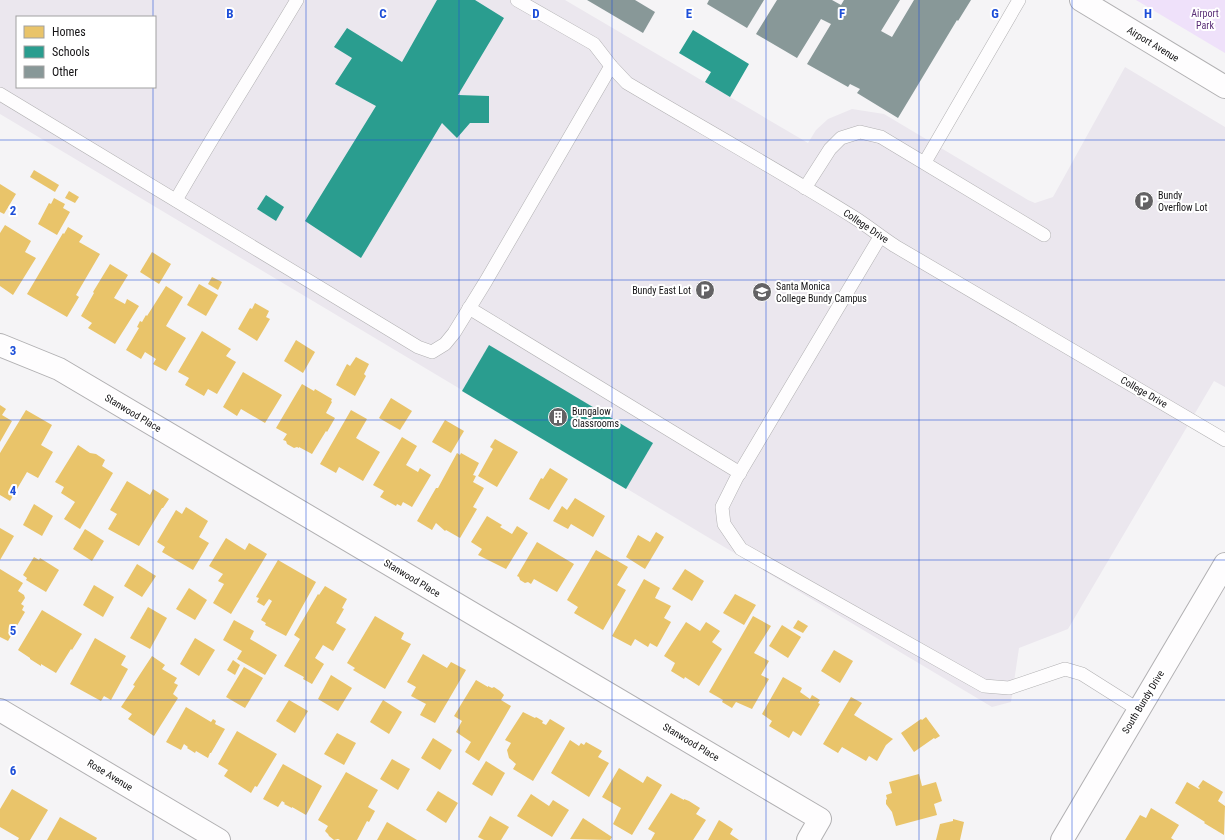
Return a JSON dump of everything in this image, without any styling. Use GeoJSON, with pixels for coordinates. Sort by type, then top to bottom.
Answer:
{"type":"FeatureCollection","features":[{"type":"Feature","properties":{"kind":"street","name":"Airport Avenue"},"geometry":{"type":"LineString","coordinates":[[1081,0],[1225,87]]}},
{"type":"Feature","properties":{"kind":"street","name":"Stanwood Place"},"geometry":{"type":"LineString","coordinates":[[0,345],[59,369],[820,819],[808,840]]}},
{"type":"Feature","properties":{"kind":"street","name":"South Bundy Drive"},"geometry":{"type":"LineString","coordinates":[[1062,840],[1225,564]]}},
{"type":"Feature","properties":{"kind":"street","name":"Rose Avenue"},"geometry":{"type":"LineString","coordinates":[[0,710],[220,840]]}},
{"type":"Feature","properties":{"kind":"lane"},"geometry":{"type":"LineString","coordinates":[[176,200],[205,148],[244,88],[297,0]]}},
{"type":"Feature","properties":{"kind":"lane","name":"College Drive"},"geometry":{"type":"LineString","coordinates":[[517,0],[594,44],[611,66],[627,83],[857,219],[880,237],[1225,440]]}},
{"type":"Feature","properties":{"kind":"lane"},"geometry":{"type":"LineString","coordinates":[[925,162],[1019,0]]}},
{"type":"Feature","properties":{"kind":"lane"},"geometry":{"type":"LineString","coordinates":[[0,94],[418,347],[432,352],[445,344],[454,333],[486,282],[611,66]]}},
{"type":"Feature","properties":{"kind":"lane"},"geometry":{"type":"LineString","coordinates":[[805,188],[830,150],[841,138],[860,132],[881,137],[925,162],[1044,236]]}},
{"type":"Feature","properties":{"kind":"lane"},"geometry":{"type":"LineString","coordinates":[[880,237],[740,473],[722,507],[724,524],[741,549],[984,686],[1009,688],[1065,669],[1082,674],[1139,710]]}},
{"type":"Feature","properties":{"kind":"lane"},"geometry":{"type":"LineString","coordinates":[[469,308],[740,473]]}},
{"type":"Feature","properties":{"kind":"shaded area","name":"Santa Monica College Bundy Campus"},"geometry":{"type":"Polygon","coordinates":[[[0,0],[565,0],[808,143],[816,130],[828,119],[852,109],[884,114],[1035,203],[1053,197],[1125,67],[1225,127],[1225,387],[1214,381],[1068,629],[1019,648],[1011,702],[992,707],[0,114],[0,0]]]}},
{"type":"Feature","properties":{"kind":"green space","name":"Airport Park"},"geometry":{"type":"Polygon","coordinates":[[[1136,0],[1225,0],[1225,53],[1136,0]]]}},
{"type":"Feature","properties":{"kind":"building: Homes"},"geometry":{"type":"Polygon","coordinates":[[[34,170],[59,185],[55,192],[30,177],[34,170]]]}},
{"type":"Feature","properties":{"kind":"building: Homes"},"geometry":{"type":"Polygon","coordinates":[[[0,184],[16,194],[4,214],[0,212],[0,184]]]}},
{"type":"Feature","properties":{"kind":"building: Homes"},"geometry":{"type":"Polygon","coordinates":[[[69,191],[79,197],[75,203],[65,198],[69,191]]]}},
{"type":"Feature","properties":{"kind":"building: Homes"},"geometry":{"type":"Polygon","coordinates":[[[54,198],[65,204],[63,208],[70,212],[57,235],[38,224],[49,203],[51,204],[54,198]]]}},
{"type":"Feature","properties":{"kind":"building: Homes"},"geometry":{"type":"Polygon","coordinates":[[[5,225],[31,241],[25,252],[36,258],[13,295],[0,286],[0,233],[5,225]]]}},
{"type":"Feature","properties":{"kind":"building: Homes"},"geometry":{"type":"Polygon","coordinates":[[[68,227],[83,236],[79,242],[100,254],[76,295],[79,297],[67,317],[27,294],[68,227]]]}},
{"type":"Feature","properties":{"kind":"building: Homes"},"geometry":{"type":"Polygon","coordinates":[[[152,252],[171,264],[159,284],[140,272],[152,252]]]}},
{"type":"Feature","properties":{"kind":"building: Homes"},"geometry":{"type":"Polygon","coordinates":[[[110,264],[128,275],[114,298],[125,304],[127,299],[139,306],[115,344],[88,328],[92,323],[81,316],[94,293],[93,292],[110,264]]]}},
{"type":"Feature","properties":{"kind":"building: Homes"},"geometry":{"type":"Polygon","coordinates":[[[212,277],[222,282],[218,290],[208,284],[212,277]]]}},
{"type":"Feature","properties":{"kind":"building: Homes"},"geometry":{"type":"Polygon","coordinates":[[[199,284],[218,295],[206,316],[187,305],[199,284]]]}},
{"type":"Feature","properties":{"kind":"building: Homes"},"geometry":{"type":"Polygon","coordinates":[[[166,286],[183,297],[166,326],[186,338],[166,371],[153,364],[156,359],[145,352],[141,359],[126,350],[139,328],[137,327],[140,321],[142,322],[146,315],[147,316],[166,286]]]}},
{"type":"Feature","properties":{"kind":"building: Homes"},"geometry":{"type":"Polygon","coordinates":[[[255,303],[269,311],[266,317],[270,319],[257,341],[238,329],[250,308],[252,309],[255,303]]]}},
{"type":"Feature","properties":{"kind":"building: Homes"},"geometry":{"type":"Polygon","coordinates":[[[202,331],[231,349],[226,356],[236,362],[217,394],[208,389],[204,396],[185,385],[189,378],[178,372],[202,331]]]}},
{"type":"Feature","properties":{"kind":"building: Homes"},"geometry":{"type":"Polygon","coordinates":[[[296,340],[315,352],[303,373],[284,361],[296,340]]]}},
{"type":"Feature","properties":{"kind":"building: Homes"},"geometry":{"type":"Polygon","coordinates":[[[356,357],[369,364],[364,374],[366,376],[355,396],[336,385],[347,364],[350,366],[356,357]]]}},
{"type":"Feature","properties":{"kind":"building: Homes"},"geometry":{"type":"Polygon","coordinates":[[[243,372],[282,395],[265,423],[241,409],[237,416],[223,407],[243,372]]]}},
{"type":"Feature","properties":{"kind":"building: Homes"},"geometry":{"type":"Polygon","coordinates":[[[302,384],[314,391],[315,389],[332,399],[326,413],[335,418],[312,454],[299,447],[294,448],[287,444],[286,441],[283,440],[287,434],[276,428],[302,384]]]}},
{"type":"Feature","properties":{"kind":"building: Homes"},"geometry":{"type":"Polygon","coordinates":[[[391,398],[412,411],[400,430],[379,418],[391,398]]]}},
{"type":"Feature","properties":{"kind":"building: Homes"},"geometry":{"type":"Polygon","coordinates":[[[0,405],[6,409],[2,415],[12,421],[0,442],[0,405]]]}},
{"type":"Feature","properties":{"kind":"building: Homes"},"geometry":{"type":"Polygon","coordinates":[[[26,410],[52,425],[41,445],[53,452],[38,478],[27,472],[10,501],[0,495],[0,453],[26,410]]]}},
{"type":"Feature","properties":{"kind":"building: Homes"},"geometry":{"type":"Polygon","coordinates":[[[351,410],[367,419],[356,438],[380,452],[363,481],[339,467],[336,473],[320,464],[351,410]]]}},
{"type":"Feature","properties":{"kind":"building: Homes"},"geometry":{"type":"Polygon","coordinates":[[[445,420],[464,431],[451,453],[432,442],[445,420]]]}},
{"type":"Feature","properties":{"kind":"building: Homes"},"geometry":{"type":"Polygon","coordinates":[[[402,437],[417,446],[406,465],[418,472],[420,468],[431,475],[412,507],[403,502],[401,506],[397,504],[396,506],[380,497],[384,491],[373,485],[402,437]]]}},
{"type":"Feature","properties":{"kind":"building: Homes"},"geometry":{"type":"Polygon","coordinates":[[[495,439],[518,452],[497,487],[478,476],[493,449],[490,447],[495,439]]]}},
{"type":"Feature","properties":{"kind":"building: Homes"},"geometry":{"type":"Polygon","coordinates":[[[78,445],[105,460],[102,466],[113,473],[80,529],[64,519],[75,502],[61,493],[64,487],[55,482],[78,445]]]}},
{"type":"Feature","properties":{"kind":"building: Homes"},"geometry":{"type":"Polygon","coordinates":[[[457,453],[460,455],[461,453],[479,463],[473,475],[476,476],[473,482],[484,488],[473,507],[477,509],[460,538],[446,530],[445,531],[436,523],[432,530],[417,521],[436,488],[438,488],[457,453]]]}},
{"type":"Feature","properties":{"kind":"building: Homes"},"geometry":{"type":"Polygon","coordinates":[[[550,468],[568,479],[549,510],[529,499],[541,478],[543,479],[550,468]]]}},
{"type":"Feature","properties":{"kind":"building: Homes"},"geometry":{"type":"Polygon","coordinates":[[[127,481],[150,495],[153,489],[169,499],[139,546],[108,529],[117,514],[110,510],[127,481]]]}},
{"type":"Feature","properties":{"kind":"building: Homes"},"geometry":{"type":"Polygon","coordinates":[[[575,498],[605,516],[593,537],[571,524],[568,529],[553,521],[562,506],[567,510],[575,498]]]}},
{"type":"Feature","properties":{"kind":"building: Homes"},"geometry":{"type":"Polygon","coordinates":[[[34,504],[53,516],[42,536],[23,525],[34,504]]]}},
{"type":"Feature","properties":{"kind":"building: Homes"},"geometry":{"type":"Polygon","coordinates":[[[186,507],[208,521],[199,537],[209,543],[193,570],[162,552],[165,547],[157,542],[176,510],[182,514],[186,507]]]}},
{"type":"Feature","properties":{"kind":"building: Homes"},"geometry":{"type":"Polygon","coordinates":[[[487,516],[502,525],[500,527],[512,534],[517,526],[528,533],[506,569],[478,555],[482,549],[471,542],[487,516]]]}},
{"type":"Feature","properties":{"kind":"building: Homes"},"geometry":{"type":"Polygon","coordinates":[[[0,528],[14,536],[0,560],[0,528]]]}},
{"type":"Feature","properties":{"kind":"building: Homes"},"geometry":{"type":"Polygon","coordinates":[[[85,529],[104,541],[92,561],[73,549],[85,529]]]}},
{"type":"Feature","properties":{"kind":"building: Homes"},"geometry":{"type":"Polygon","coordinates":[[[656,532],[664,537],[645,569],[626,557],[638,535],[650,542],[656,532]]]}},
{"type":"Feature","properties":{"kind":"building: Homes"},"geometry":{"type":"Polygon","coordinates":[[[226,538],[245,550],[249,543],[267,554],[231,614],[213,603],[224,584],[218,581],[223,574],[209,566],[226,538]]]}},
{"type":"Feature","properties":{"kind":"building: Homes"},"geometry":{"type":"Polygon","coordinates":[[[537,542],[574,564],[557,592],[534,579],[531,584],[528,582],[525,583],[517,576],[537,542]]]}},
{"type":"Feature","properties":{"kind":"building: Homes"},"geometry":{"type":"Polygon","coordinates":[[[596,550],[628,567],[617,585],[626,590],[603,630],[574,613],[578,607],[567,600],[596,550]]]}},
{"type":"Feature","properties":{"kind":"building: Homes"},"geometry":{"type":"Polygon","coordinates":[[[34,557],[39,560],[40,558],[59,570],[46,592],[26,580],[27,578],[23,575],[34,557]]]}},
{"type":"Feature","properties":{"kind":"building: Homes"},"geometry":{"type":"Polygon","coordinates":[[[278,560],[316,582],[286,636],[265,625],[266,623],[261,620],[272,601],[269,599],[264,606],[257,602],[259,598],[256,597],[278,560]]]}},
{"type":"Feature","properties":{"kind":"building: Homes"},"geometry":{"type":"Polygon","coordinates":[[[137,564],[156,576],[142,597],[124,586],[137,564]]]}},
{"type":"Feature","properties":{"kind":"building: Homes"},"geometry":{"type":"Polygon","coordinates":[[[0,569],[23,583],[18,591],[24,595],[25,598],[21,604],[24,606],[22,610],[25,612],[8,641],[0,637],[0,569]]]}},
{"type":"Feature","properties":{"kind":"building: Homes"},"geometry":{"type":"Polygon","coordinates":[[[685,569],[704,581],[692,601],[672,589],[685,569]]]}},
{"type":"Feature","properties":{"kind":"building: Homes"},"geometry":{"type":"Polygon","coordinates":[[[644,579],[660,588],[655,598],[671,606],[664,618],[671,622],[657,647],[650,643],[648,647],[635,639],[631,646],[612,636],[644,579]]]}},
{"type":"Feature","properties":{"kind":"building: Homes"},"geometry":{"type":"Polygon","coordinates":[[[94,585],[114,597],[103,617],[83,605],[94,585]]]}},
{"type":"Feature","properties":{"kind":"building: Homes"},"geometry":{"type":"Polygon","coordinates":[[[325,586],[347,599],[342,608],[344,609],[336,623],[346,629],[333,651],[323,645],[315,658],[324,664],[312,684],[303,679],[304,677],[284,666],[300,639],[294,635],[318,594],[319,595],[325,586]]]}},
{"type":"Feature","properties":{"kind":"building: Homes"},"geometry":{"type":"Polygon","coordinates":[[[189,588],[207,600],[195,620],[176,609],[189,588]]]}},
{"type":"Feature","properties":{"kind":"building: Homes"},"geometry":{"type":"Polygon","coordinates":[[[735,594],[756,605],[744,625],[723,613],[735,594]]]}},
{"type":"Feature","properties":{"kind":"building: Homes"},"geometry":{"type":"Polygon","coordinates":[[[148,607],[167,618],[150,649],[130,638],[148,607]]]}},
{"type":"Feature","properties":{"kind":"building: Homes"},"geometry":{"type":"Polygon","coordinates":[[[42,610],[82,634],[56,673],[41,664],[41,666],[18,650],[42,610]]]}},
{"type":"Feature","properties":{"kind":"building: Homes"},"geometry":{"type":"Polygon","coordinates":[[[375,616],[404,633],[401,639],[411,644],[385,689],[353,670],[355,668],[347,663],[375,616]]]}},
{"type":"Feature","properties":{"kind":"building: Homes"},"geometry":{"type":"Polygon","coordinates":[[[753,616],[771,626],[754,653],[769,661],[761,675],[769,679],[752,709],[736,702],[732,708],[722,702],[723,700],[709,692],[753,616]]]}},
{"type":"Feature","properties":{"kind":"building: Homes"},"geometry":{"type":"Polygon","coordinates":[[[234,620],[254,631],[250,639],[277,655],[265,675],[237,659],[242,651],[223,640],[234,620]]]}},
{"type":"Feature","properties":{"kind":"building: Homes"},"geometry":{"type":"Polygon","coordinates":[[[798,620],[808,626],[803,633],[793,628],[798,620]]]}},
{"type":"Feature","properties":{"kind":"building: Homes"},"geometry":{"type":"Polygon","coordinates":[[[686,622],[700,631],[706,622],[720,631],[712,642],[722,649],[699,686],[685,677],[684,679],[671,671],[675,663],[664,656],[686,622]]]}},
{"type":"Feature","properties":{"kind":"building: Homes"},"geometry":{"type":"Polygon","coordinates":[[[782,625],[801,637],[788,658],[769,646],[782,625]]]}},
{"type":"Feature","properties":{"kind":"building: Homes"},"geometry":{"type":"Polygon","coordinates":[[[95,638],[126,656],[121,665],[128,669],[111,700],[104,696],[101,701],[70,684],[95,638]]]}},
{"type":"Feature","properties":{"kind":"building: Homes"},"geometry":{"type":"Polygon","coordinates":[[[195,638],[215,650],[199,676],[180,664],[195,638]]]}},
{"type":"Feature","properties":{"kind":"building: Homes"},"geometry":{"type":"Polygon","coordinates":[[[834,650],[853,661],[840,683],[821,671],[834,650]]]}},
{"type":"Feature","properties":{"kind":"building: Homes"},"geometry":{"type":"Polygon","coordinates":[[[423,654],[447,668],[451,662],[466,670],[435,723],[420,715],[426,704],[411,696],[416,687],[407,682],[423,654]]]}},
{"type":"Feature","properties":{"kind":"building: Homes"},"geometry":{"type":"Polygon","coordinates":[[[152,656],[165,665],[162,669],[177,678],[174,683],[178,685],[173,694],[178,698],[154,736],[128,719],[132,714],[121,707],[152,656]]]}},
{"type":"Feature","properties":{"kind":"building: Homes"},"geometry":{"type":"Polygon","coordinates":[[[233,660],[240,665],[235,675],[227,670],[233,660]]]}},
{"type":"Feature","properties":{"kind":"building: Homes"},"geometry":{"type":"Polygon","coordinates":[[[244,667],[263,678],[245,708],[226,697],[244,667]]]}},
{"type":"Feature","properties":{"kind":"building: Homes"},"geometry":{"type":"Polygon","coordinates":[[[331,675],[352,688],[338,711],[318,699],[331,675]]]}},
{"type":"Feature","properties":{"kind":"building: Homes"},"geometry":{"type":"Polygon","coordinates":[[[783,677],[802,688],[800,692],[810,699],[812,695],[820,700],[818,703],[820,704],[801,736],[793,731],[789,738],[769,726],[772,721],[762,714],[783,677]]]}},
{"type":"Feature","properties":{"kind":"building: Homes"},"geometry":{"type":"Polygon","coordinates":[[[476,680],[488,687],[494,687],[500,691],[504,695],[501,700],[511,706],[479,761],[465,752],[471,742],[456,732],[462,721],[454,716],[476,680]]]}},
{"type":"Feature","properties":{"kind":"building: Homes"},"geometry":{"type":"Polygon","coordinates":[[[851,697],[862,703],[854,715],[893,739],[886,745],[877,761],[869,756],[866,761],[842,747],[838,753],[823,744],[851,697]]]}},
{"type":"Feature","properties":{"kind":"building: Homes"},"geometry":{"type":"Polygon","coordinates":[[[289,700],[308,711],[295,733],[276,721],[289,700]]]}},
{"type":"Feature","properties":{"kind":"building: Homes"},"geometry":{"type":"Polygon","coordinates":[[[383,700],[402,712],[389,734],[370,722],[383,700]]]}},
{"type":"Feature","properties":{"kind":"building: Homes"},"geometry":{"type":"Polygon","coordinates":[[[186,707],[211,722],[213,719],[216,721],[215,724],[225,729],[208,758],[196,751],[195,753],[184,744],[181,750],[166,742],[186,707]]]}},
{"type":"Feature","properties":{"kind":"building: Homes"},"geometry":{"type":"Polygon","coordinates":[[[523,712],[535,718],[536,717],[543,721],[542,723],[546,725],[550,719],[565,728],[533,781],[513,769],[516,764],[509,758],[507,750],[511,743],[505,740],[523,712]]]}},
{"type":"Feature","properties":{"kind":"building: Homes"},"geometry":{"type":"Polygon","coordinates":[[[926,717],[940,736],[935,739],[934,738],[914,752],[901,733],[926,717]]]}},
{"type":"Feature","properties":{"kind":"building: Homes"},"geometry":{"type":"Polygon","coordinates":[[[237,731],[277,754],[257,787],[255,786],[251,793],[224,776],[228,770],[218,764],[237,731]]]}},
{"type":"Feature","properties":{"kind":"building: Homes"},"geometry":{"type":"Polygon","coordinates":[[[337,733],[356,743],[344,765],[324,754],[337,733]]]}},
{"type":"Feature","properties":{"kind":"building: Homes"},"geometry":{"type":"Polygon","coordinates":[[[433,738],[452,750],[440,770],[421,758],[433,738]]]}},
{"type":"Feature","properties":{"kind":"building: Homes"},"geometry":{"type":"Polygon","coordinates":[[[570,740],[579,746],[581,743],[584,745],[586,742],[602,751],[598,757],[609,763],[589,797],[551,773],[570,740]]]}},
{"type":"Feature","properties":{"kind":"building: Homes"},"geometry":{"type":"Polygon","coordinates":[[[392,759],[410,769],[398,790],[380,779],[392,759]]]}},
{"type":"Feature","properties":{"kind":"building: Homes"},"geometry":{"type":"Polygon","coordinates":[[[486,761],[505,773],[492,796],[472,784],[486,761]]]}},
{"type":"Feature","properties":{"kind":"building: Homes"},"geometry":{"type":"Polygon","coordinates":[[[283,764],[322,786],[306,815],[284,804],[285,803],[282,801],[278,807],[263,799],[283,764]]]}},
{"type":"Feature","properties":{"kind":"building: Homes"},"geometry":{"type":"Polygon","coordinates":[[[619,768],[643,783],[647,776],[662,785],[632,835],[613,824],[621,808],[602,797],[619,768]]]}},
{"type":"Feature","properties":{"kind":"building: Homes"},"geometry":{"type":"Polygon","coordinates":[[[346,772],[378,790],[368,807],[375,811],[369,822],[367,821],[357,840],[334,840],[325,831],[328,826],[318,820],[346,772]]]}},
{"type":"Feature","properties":{"kind":"building: Homes"},"geometry":{"type":"Polygon","coordinates":[[[919,774],[922,786],[936,782],[942,801],[934,804],[937,815],[896,826],[892,812],[886,804],[886,795],[892,793],[889,782],[919,774]]]}},
{"type":"Feature","properties":{"kind":"building: Homes"},"geometry":{"type":"Polygon","coordinates":[[[1203,780],[1223,792],[1218,801],[1225,806],[1224,835],[1175,803],[1187,782],[1199,789],[1200,788],[1198,787],[1203,780]]]}},
{"type":"Feature","properties":{"kind":"building: Homes"},"geometry":{"type":"Polygon","coordinates":[[[12,789],[48,810],[30,840],[18,840],[19,838],[0,827],[0,809],[12,789]]]}},
{"type":"Feature","properties":{"kind":"building: Homes"},"geometry":{"type":"Polygon","coordinates":[[[438,791],[458,803],[446,823],[426,810],[438,791]]]}},
{"type":"Feature","properties":{"kind":"building: Homes"},"geometry":{"type":"Polygon","coordinates":[[[671,793],[700,808],[696,814],[706,820],[693,840],[651,840],[655,833],[648,829],[671,793]]]}},
{"type":"Feature","properties":{"kind":"building: Homes"},"geometry":{"type":"Polygon","coordinates":[[[531,794],[549,806],[553,800],[569,810],[552,837],[517,816],[531,794]]]}},
{"type":"Feature","properties":{"kind":"building: Homes"},"geometry":{"type":"Polygon","coordinates":[[[1151,808],[1179,825],[1171,838],[1174,840],[1125,840],[1140,815],[1146,818],[1151,808]]]}},
{"type":"Feature","properties":{"kind":"building: Homes"},"geometry":{"type":"Polygon","coordinates":[[[490,816],[509,827],[501,840],[484,840],[478,837],[490,816]]]}},
{"type":"Feature","properties":{"kind":"building: Homes"},"geometry":{"type":"Polygon","coordinates":[[[60,817],[97,838],[96,840],[47,840],[60,817]]]}},
{"type":"Feature","properties":{"kind":"building: Homes"},"geometry":{"type":"Polygon","coordinates":[[[583,818],[612,837],[610,840],[570,839],[583,818]]]}},
{"type":"Feature","properties":{"kind":"building: Homes"},"geometry":{"type":"Polygon","coordinates":[[[953,819],[964,822],[960,840],[936,840],[940,824],[953,821],[953,819]]]}},
{"type":"Feature","properties":{"kind":"building: Homes"},"geometry":{"type":"Polygon","coordinates":[[[719,820],[733,829],[730,834],[739,840],[708,840],[719,820]]]}},
{"type":"Feature","properties":{"kind":"building: Homes"},"geometry":{"type":"Polygon","coordinates":[[[387,822],[417,840],[377,840],[387,822]]]}},
{"type":"Feature","properties":{"kind":"building: Schools"},"geometry":{"type":"Polygon","coordinates":[[[437,0],[475,0],[504,18],[458,95],[489,96],[489,123],[470,123],[457,138],[442,123],[361,258],[305,221],[376,106],[335,84],[352,58],[334,47],[347,28],[402,62],[437,0]]]}},
{"type":"Feature","properties":{"kind":"building: Schools"},"geometry":{"type":"Polygon","coordinates":[[[693,30],[749,64],[730,97],[705,82],[711,72],[679,53],[693,30]]]}},
{"type":"Feature","properties":{"kind":"building: Schools"},"geometry":{"type":"Polygon","coordinates":[[[266,195],[284,207],[276,221],[257,209],[266,195]]]}},
{"type":"Feature","properties":{"kind":"building: Schools","name":"Bungalow Classrooms"},"geometry":{"type":"Polygon","coordinates":[[[489,345],[653,443],[626,489],[462,391],[489,345]]]}},
{"type":"Feature","properties":{"kind":"building: Other"},"geometry":{"type":"Polygon","coordinates":[[[587,0],[635,0],[655,12],[643,33],[587,0]]]}},
{"type":"Feature","properties":{"kind":"building: Other"},"geometry":{"type":"Polygon","coordinates":[[[709,0],[764,0],[747,28],[707,4],[709,0]]]}},
{"type":"Feature","properties":{"kind":"building: Other"},"geometry":{"type":"Polygon","coordinates":[[[777,0],[832,0],[841,5],[844,0],[900,0],[881,31],[892,37],[914,0],[971,0],[958,21],[957,20],[898,118],[857,93],[860,89],[850,84],[848,87],[807,64],[831,24],[821,19],[797,58],[756,34],[777,0]]]}},
{"type":"Feature","properties":{"kind":"place","name":"Bundy Overflow Lot"},"geometry":{"type":"Point","coordinates":[1144,201]}},
{"type":"Feature","properties":{"kind":"place","name":"Bundy East Lot"},"geometry":{"type":"Point","coordinates":[705,290]}},
{"type":"Feature","properties":{"kind":"place","name":"Santa Monica College Bundy Campus"},"geometry":{"type":"Point","coordinates":[762,292]}},
{"type":"Feature","properties":{"kind":"place","name":"Bungalow Classrooms"},"geometry":{"type":"Point","coordinates":[558,417]}}]}
